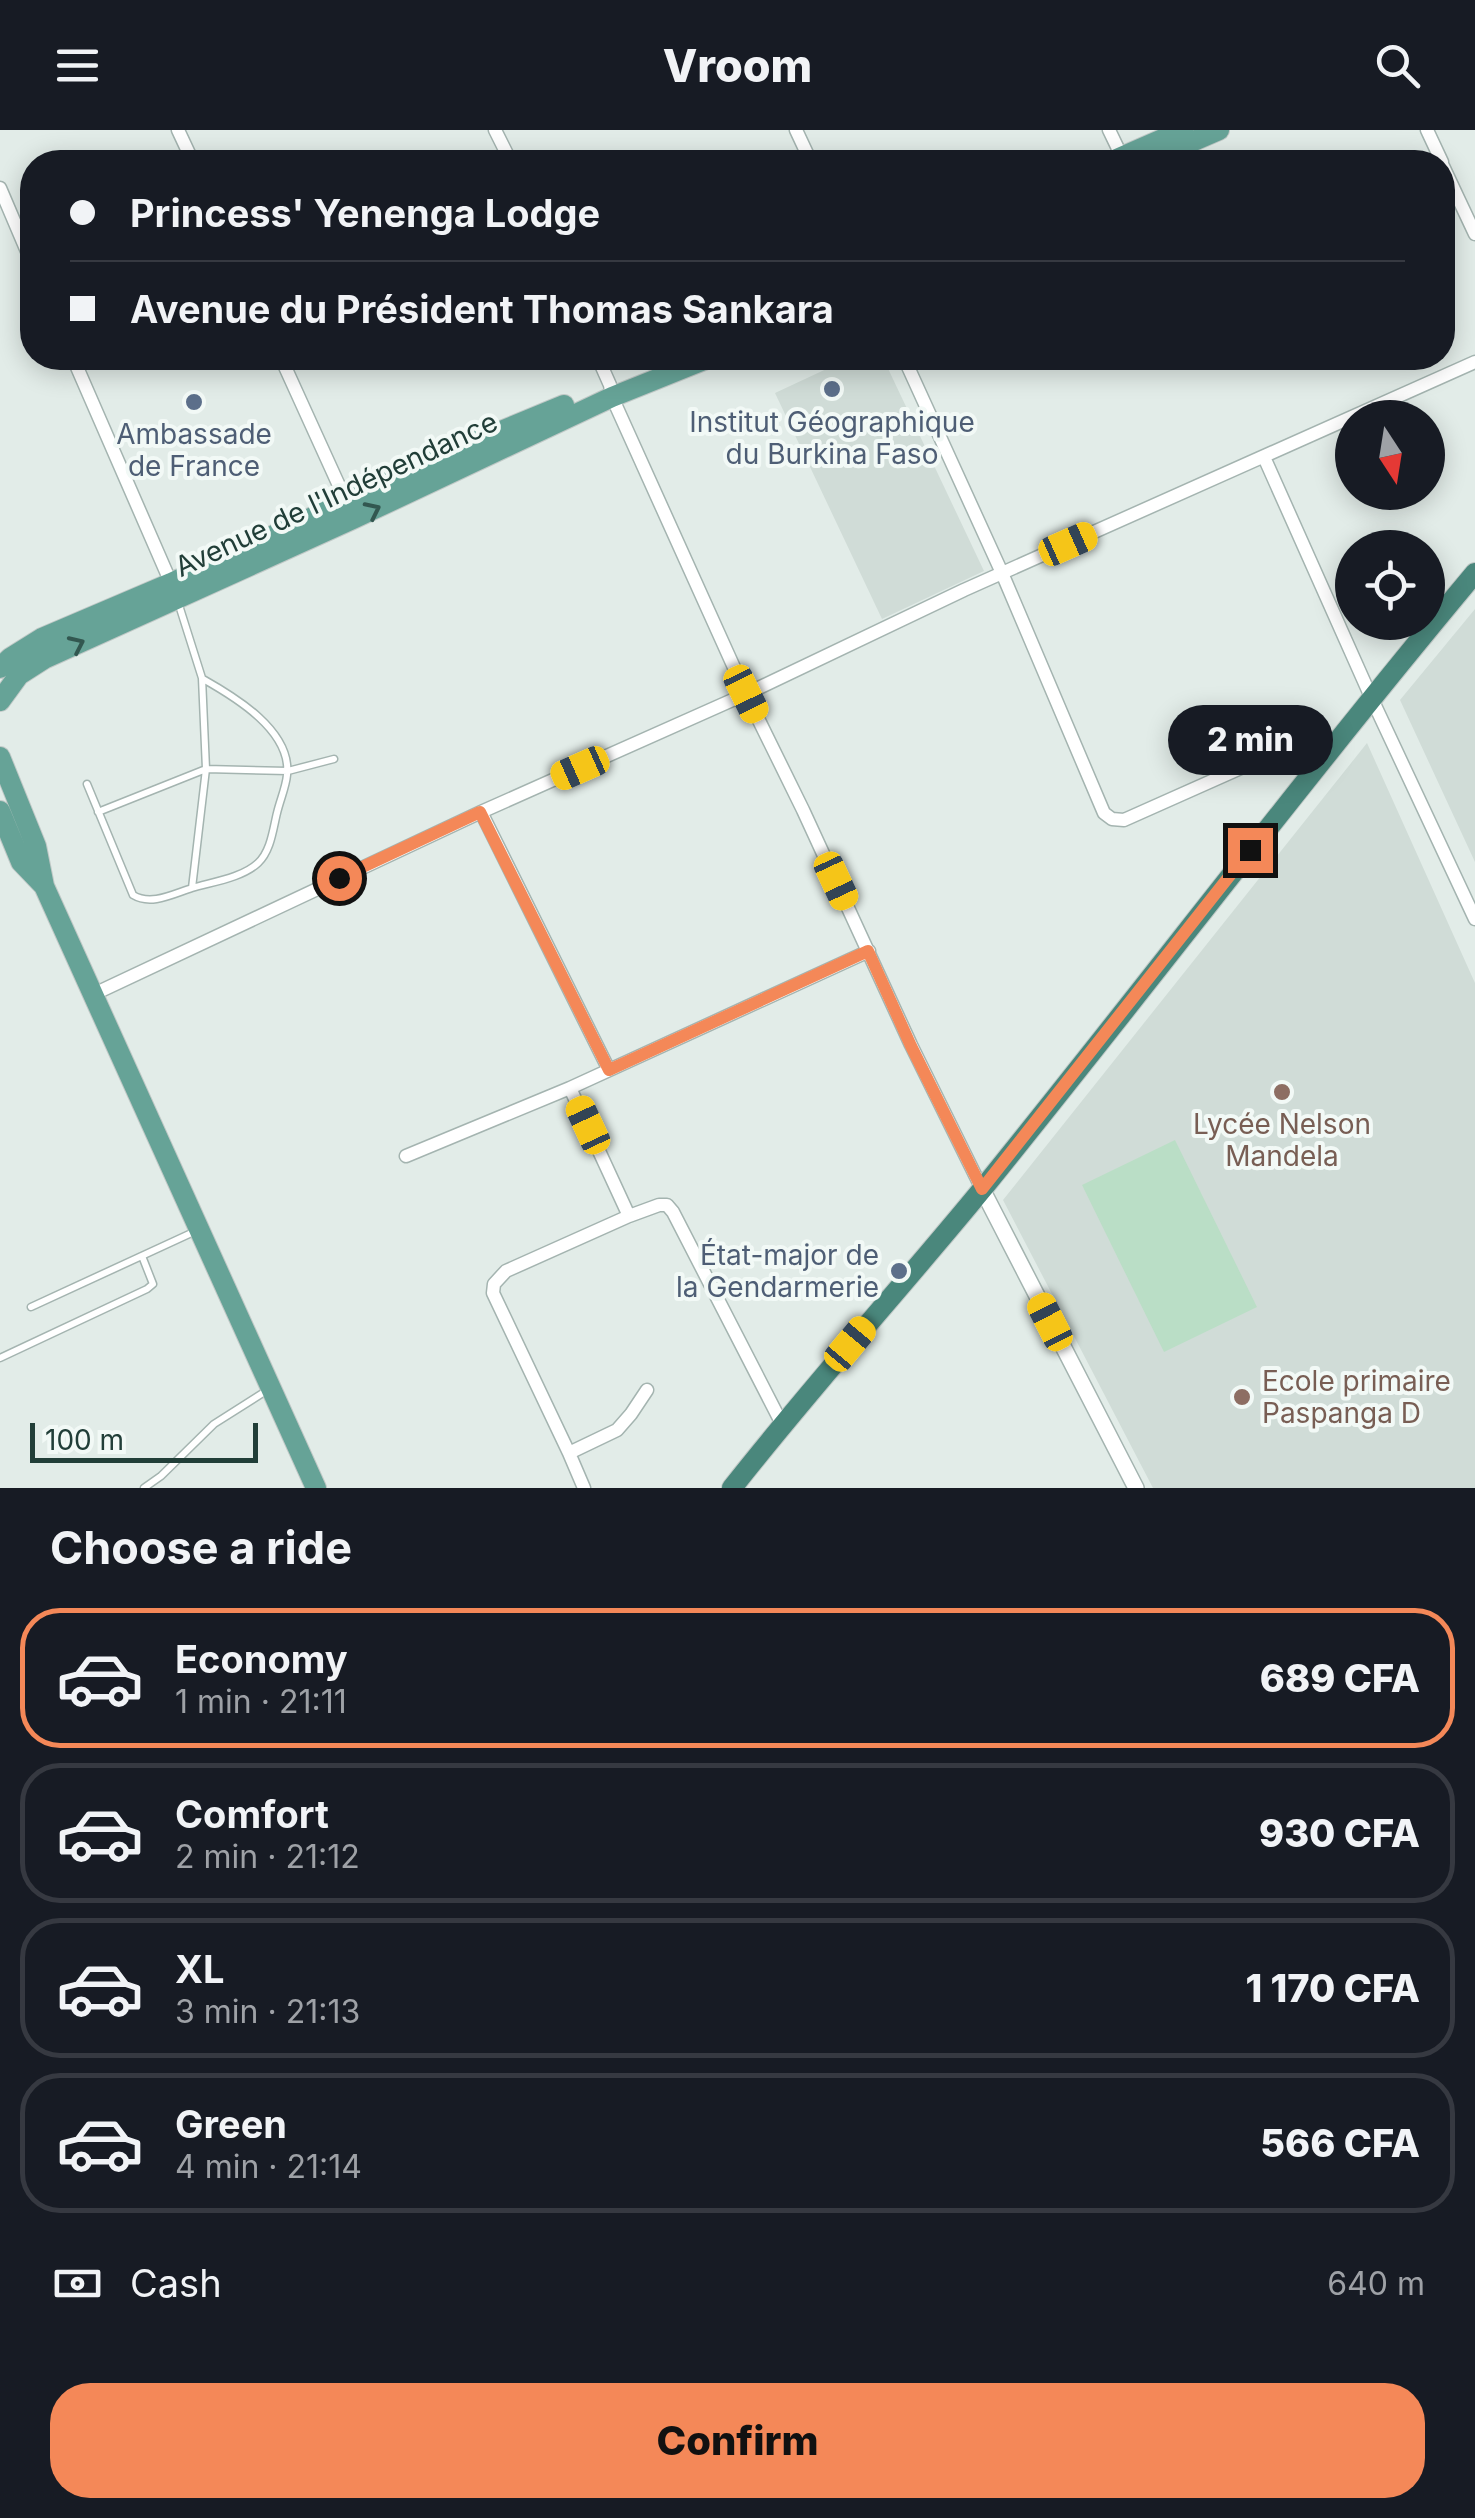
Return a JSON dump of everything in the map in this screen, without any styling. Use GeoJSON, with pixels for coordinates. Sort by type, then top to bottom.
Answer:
{"type":"FeatureCollection","features":[{"type":"Feature","properties":{"kind":"highway"},"geometry":{"type":"LineString","coordinates":[[732,1488],[982,1189],[1371,697],[1475,573]]}},
{"type":"Feature","properties":{"kind":"main road"},"geometry":{"type":"LineString","coordinates":[[1141,150],[1182,130]]}},
{"type":"Feature","properties":{"kind":"main road"},"geometry":{"type":"LineString","coordinates":[[1172,150],[1219,130]]}},
{"type":"Feature","properties":{"kind":"main road","name":"Avenue de l'Indépendance"},"geometry":{"type":"LineString","coordinates":[[0,668],[42,638],[353,520],[649,370]]}},
{"type":"Feature","properties":{"kind":"main road","name":"Avenue de l'Indépendance"},"geometry":{"type":"LineString","coordinates":[[0,701],[19,675],[44,659],[346,501],[465,446],[673,370]]}},
{"type":"Feature","properties":{"kind":"main road"},"geometry":{"type":"LineString","coordinates":[[0,758],[20,845],[0,872]]}},
{"type":"Feature","properties":{"kind":"main road"},"geometry":{"type":"LineString","coordinates":[[0,812],[44,886],[316,1488]]}},
{"type":"Feature","properties":{"kind":"street"},"geometry":{"type":"LineString","coordinates":[[0,188],[20,235]]}},
{"type":"Feature","properties":{"kind":"street"},"geometry":{"type":"LineString","coordinates":[[1455,191],[1475,234]]}},
{"type":"Feature","properties":{"kind":"street"},"geometry":{"type":"LineString","coordinates":[[92,995],[1002,573],[1475,362]]}},
{"type":"Feature","properties":{"kind":"street"},"geometry":{"type":"LineString","coordinates":[[78,370],[174,591]]}},
{"type":"Feature","properties":{"kind":"street"},"geometry":{"type":"LineString","coordinates":[[286,370],[346,501]]}},
{"type":"Feature","properties":{"kind":"street"},"geometry":{"type":"LineString","coordinates":[[603,370],[746,694],[911,1046],[1136,1488]]}},
{"type":"Feature","properties":{"kind":"street"},"geometry":{"type":"LineString","coordinates":[[909,370],[1002,573],[1104,813],[1112,819],[1124,820],[1298,744],[1336,743]]}},
{"type":"Feature","properties":{"kind":"street"},"geometry":{"type":"LineString","coordinates":[[1264,457],[1475,919]]}},
{"type":"Feature","properties":{"kind":"street"},"geometry":{"type":"LineString","coordinates":[[480,812],[609,1070]]}},
{"type":"Feature","properties":{"kind":"street"},"geometry":{"type":"LineString","coordinates":[[406,1156],[570,1088],[868,951]]}},
{"type":"Feature","properties":{"kind":"street"},"geometry":{"type":"LineString","coordinates":[[570,1088],[629,1216]]}},
{"type":"Feature","properties":{"kind":"street"},"geometry":{"type":"LineString","coordinates":[[584,1488],[493,1293],[494,1284],[506,1271],[659,1204],[667,1205],[673,1212],[782,1424]]}},
{"type":"Feature","properties":{"kind":"street"},"geometry":{"type":"LineString","coordinates":[[569,1452],[616,1430],[647,1390]]}},
{"type":"Feature","properties":{"kind":"lane"},"geometry":{"type":"LineString","coordinates":[[174,591],[202,678],[206,769],[192,888]]}},
{"type":"Feature","properties":{"kind":"lane"},"geometry":{"type":"LineString","coordinates":[[87,784],[133,895],[143,901],[241,873],[256,865],[267,852],[288,772],[282,749],[268,727],[240,699],[202,678]]}},
{"type":"Feature","properties":{"kind":"lane"},"geometry":{"type":"LineString","coordinates":[[98,812],[206,769],[288,772],[334,758]]}},
{"type":"Feature","properties":{"kind":"lane"},"geometry":{"type":"LineString","coordinates":[[32,1307],[199,1230]]}},
{"type":"Feature","properties":{"kind":"lane"},"geometry":{"type":"LineString","coordinates":[[0,1358],[147,1290],[152,1284],[142,1256]]}},
{"type":"Feature","properties":{"kind":"lane"},"geometry":{"type":"LineString","coordinates":[[144,1488],[214,1424],[271,1388]]}},
{"type":"Feature","properties":{"kind":"shaded area"},"geometry":{"type":"Polygon","coordinates":[[[824,370],[889,370],[984,571],[882,619],[775,393],[824,370]]]}},
{"type":"Feature","properties":{"kind":"shaded area"},"geometry":{"type":"Polygon","coordinates":[[[1475,609],[1475,862],[1400,700],[1475,609]]]}},
{"type":"Feature","properties":{"kind":"shaded area","name":"Lycée Nelson Mandela"},"geometry":{"type":"Polygon","coordinates":[[[1367,743],[1475,983],[1475,1488],[1153,1488],[1003,1200],[1367,743]]]}},
{"type":"Feature","properties":{"kind":"green space"},"geometry":{"type":"Polygon","coordinates":[[[1175,1140],[1257,1307],[1164,1352],[1082,1185],[1175,1140]]]}},
{"type":"Feature","properties":{"kind":"place","name":"Institut Géographique du Burkina Faso"},"geometry":{"type":"Point","coordinates":[832,389]}},
{"type":"Feature","properties":{"kind":"place","name":"Ambassade de France"},"geometry":{"type":"Point","coordinates":[194,402]}},
{"type":"Feature","properties":{"kind":"place","name":"Lycée Nelson Mandela"},"geometry":{"type":"Point","coordinates":[1282,1092]}},
{"type":"Feature","properties":{"kind":"place","name":"État-major de la Gendarmerie"},"geometry":{"type":"Point","coordinates":[899,1271]}},
{"type":"Feature","properties":{"kind":"place","name":"Ecole primaire Paspanga D"},"geometry":{"type":"Point","coordinates":[1242,1397]}},
{"type":"Feature","properties":{"kind":"route"},"geometry":{"type":"LineString","coordinates":[[339,878],[480,812],[609,1070],[868,951],[982,1189],[1250,850]]}}]}
